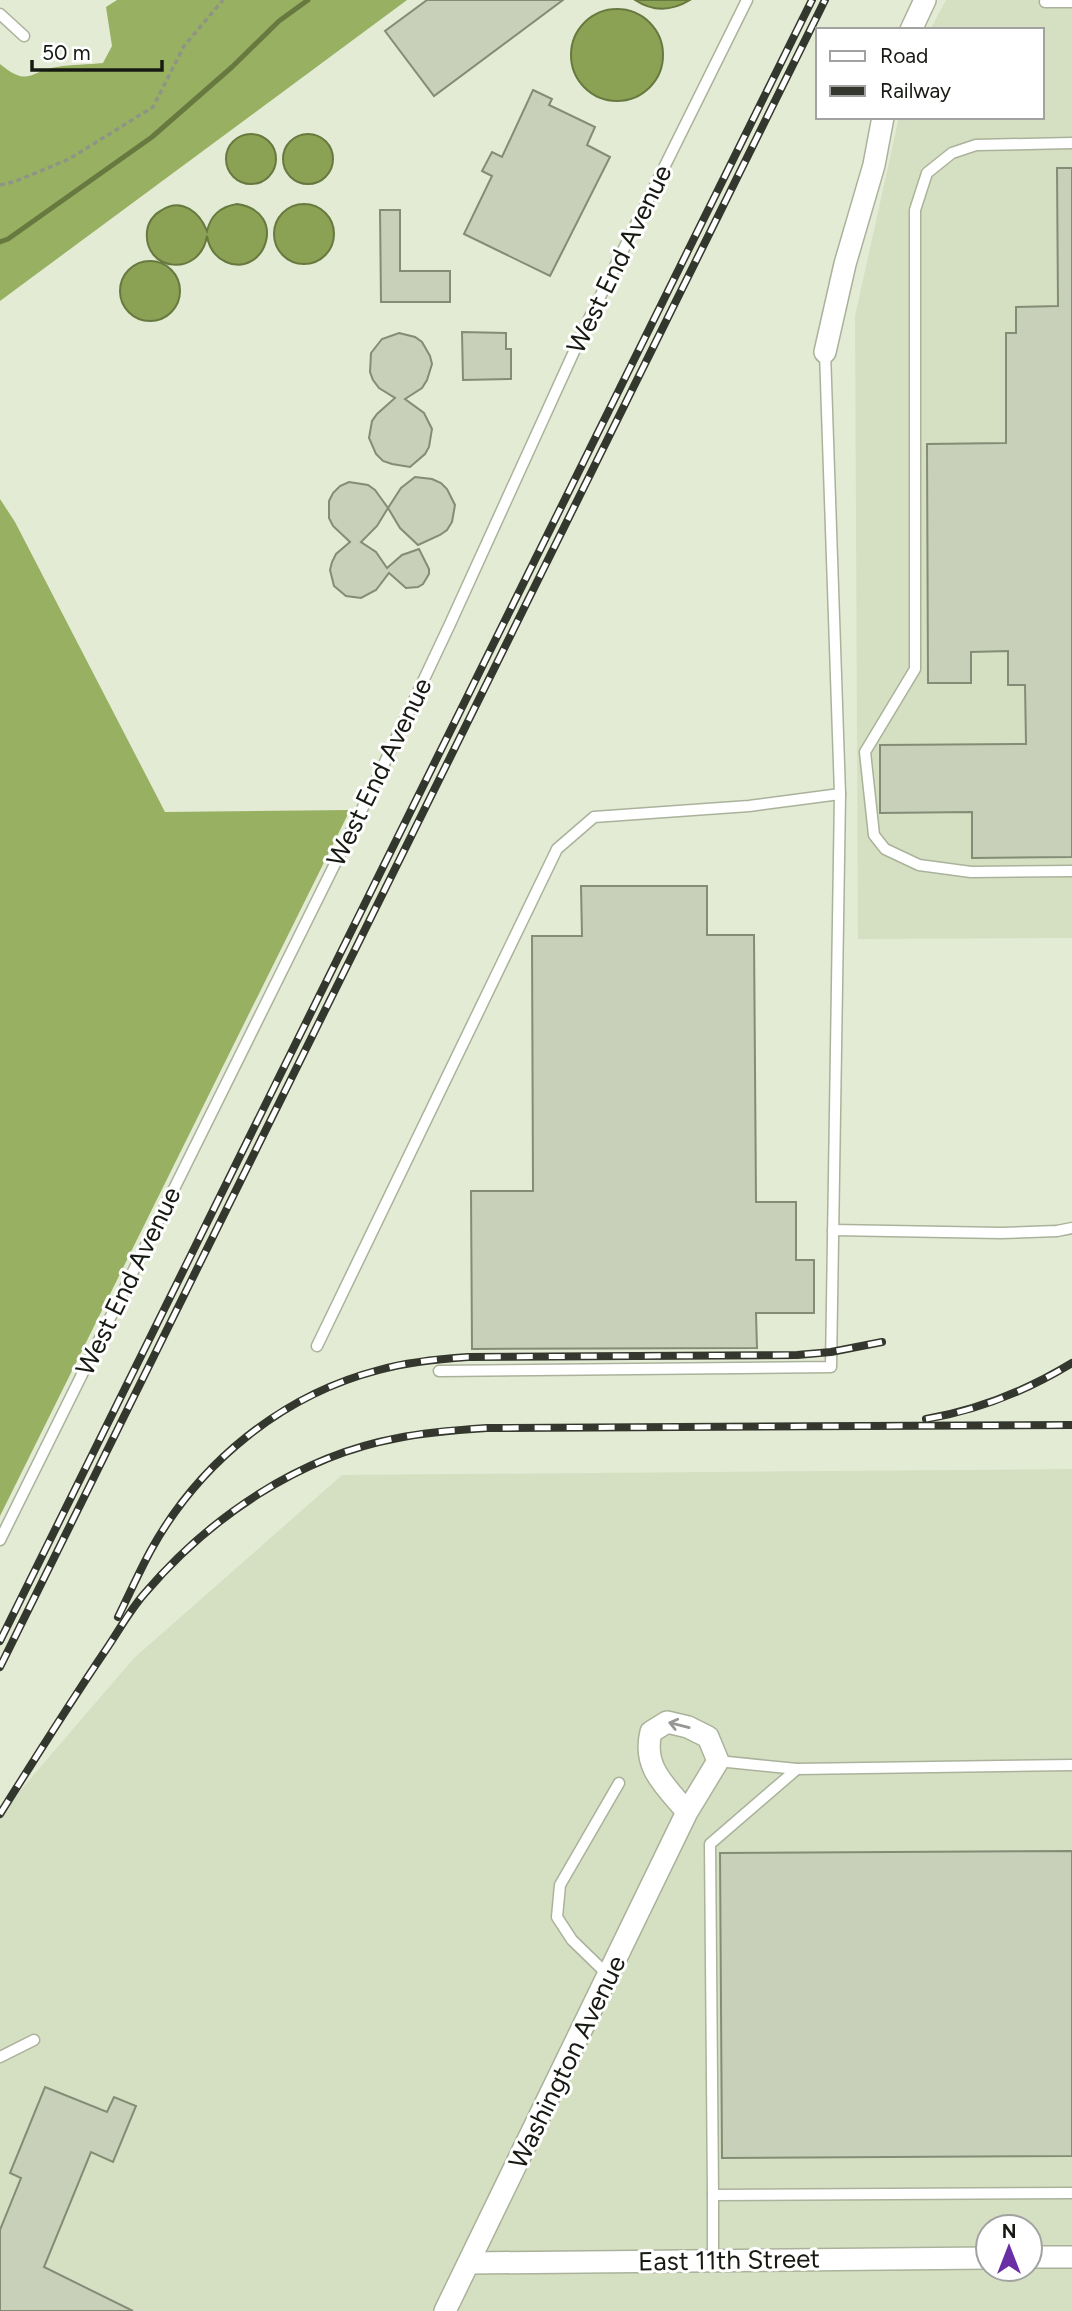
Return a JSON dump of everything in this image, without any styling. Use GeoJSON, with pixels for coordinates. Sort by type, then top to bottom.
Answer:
{"type":"FeatureCollection","features":[{"type":"Feature","properties":{"kind":"street"},"geometry":{"type":"LineString","coordinates":[[912,28],[925,0]]}},
{"type":"Feature","properties":{"kind":"street"},"geometry":{"type":"LineString","coordinates":[[825,352],[845,264],[874,166],[883,119]]}},
{"type":"Feature","properties":{"kind":"street"},"geometry":{"type":"LineString","coordinates":[[687,1812],[652,1770],[647,1746],[650,1732],[667,1722],[688,1727],[708,1737],[718,1761]]}},
{"type":"Feature","properties":{"kind":"street","name":"Washington Avenue"},"geometry":{"type":"LineString","coordinates":[[446,2311],[687,1812],[718,1761]]}},
{"type":"Feature","properties":{"kind":"street"},"geometry":{"type":"LineString","coordinates":[[1044,2257],[1072,2257]]}},
{"type":"Feature","properties":{"kind":"street","name":"East 11th Street"},"geometry":{"type":"LineString","coordinates":[[470,2263],[974,2258]]}},
{"type":"Feature","properties":{"kind":"lane","name":"West End Avenue"},"geometry":{"type":"LineString","coordinates":[[0,1539],[376,781],[587,323],[747,0]]}},
{"type":"Feature","properties":{"kind":"lane"},"geometry":{"type":"LineString","coordinates":[[1045,2],[1072,2]]}},
{"type":"Feature","properties":{"kind":"lane"},"geometry":{"type":"LineString","coordinates":[[0,14],[24,36]]}},
{"type":"Feature","properties":{"kind":"lane"},"geometry":{"type":"LineString","coordinates":[[1072,143],[976,145],[952,153],[927,173],[915,210],[915,669],[865,752],[874,835],[885,849],[919,865],[971,872],[1072,871]]}},
{"type":"Feature","properties":{"kind":"lane"},"geometry":{"type":"LineString","coordinates":[[439,1371],[831,1367],[840,794],[825,352]]}},
{"type":"Feature","properties":{"kind":"lane"},"geometry":{"type":"LineString","coordinates":[[317,1346],[556,849],[594,817],[749,806],[840,794]]}},
{"type":"Feature","properties":{"kind":"lane"},"geometry":{"type":"LineString","coordinates":[[834,1230],[1001,1233],[1072,1228]]}},
{"type":"Feature","properties":{"kind":"lane"},"geometry":{"type":"LineString","coordinates":[[718,1761],[797,1769],[1072,1765]]}},
{"type":"Feature","properties":{"kind":"lane"},"geometry":{"type":"LineString","coordinates":[[713,2260],[710,1844],[797,1769]]}},
{"type":"Feature","properties":{"kind":"lane"},"geometry":{"type":"LineString","coordinates":[[608,1975],[572,1940],[557,1917],[560,1885],[619,1783]]}},
{"type":"Feature","properties":{"kind":"lane"},"geometry":{"type":"LineString","coordinates":[[0,2057],[34,2039]]}},
{"type":"Feature","properties":{"kind":"lane"},"geometry":{"type":"LineString","coordinates":[[713,2195],[1072,2193]]}},
{"type":"Feature","properties":{"kind":"path"},"geometry":{"type":"LineString","coordinates":[[0,185],[69,159],[153,107],[184,46],[223,0]]}},
{"type":"Feature","properties":{"kind":"shaded area"},"geometry":{"type":"Polygon","coordinates":[[[117,0],[407,0],[0,301],[0,64],[23,77],[68,65],[103,63],[112,46],[106,7],[117,0]]]}},
{"type":"Feature","properties":{"kind":"shaded area"},"geometry":{"type":"Polygon","coordinates":[[[635,0],[690,0],[662,9],[649,7],[635,0]]]}},
{"type":"Feature","properties":{"kind":"shaded area"},"geometry":{"type":"Polygon","coordinates":[[[946,0],[1072,0],[1072,938],[858,939],[855,316],[899,119],[1044,119],[1044,28],[931,28],[946,0]]]}},
{"type":"Feature","properties":{"kind":"shaded area"},"geometry":{"type":"Polygon","coordinates":[[[617,9],[635,12],[650,22],[660,37],[663,55],[660,73],[650,88],[635,98],[617,101],[599,98],[584,88],[574,73],[571,55],[574,37],[584,22],[599,12],[617,9]]]}},
{"type":"Feature","properties":{"kind":"shaded area"},"geometry":{"type":"Polygon","coordinates":[[[251,134],[269,141],[276,159],[269,177],[251,184],[233,177],[226,159],[233,141],[251,134]]]}},
{"type":"Feature","properties":{"kind":"shaded area"},"geometry":{"type":"Polygon","coordinates":[[[308,134],[326,141],[333,159],[326,177],[308,184],[290,177],[283,159],[290,141],[308,134]]]}},
{"type":"Feature","properties":{"kind":"shaded area"},"geometry":{"type":"Polygon","coordinates":[[[237,204],[253,209],[263,219],[267,230],[266,242],[260,253],[251,261],[240,265],[222,260],[213,252],[207,236],[202,250],[194,259],[184,264],[162,262],[148,245],[147,231],[150,221],[169,206],[189,209],[200,218],[207,231],[217,213],[237,204]]]}},
{"type":"Feature","properties":{"kind":"shaded area"},"geometry":{"type":"Polygon","coordinates":[[[304,204],[321,209],[329,217],[334,234],[329,251],[321,259],[304,264],[287,259],[279,251],[274,234],[279,217],[287,209],[304,204]]]}},
{"type":"Feature","properties":{"kind":"shaded area"},"geometry":{"type":"Polygon","coordinates":[[[150,261],[167,266],[175,274],[180,291],[175,308],[167,316],[150,321],[133,316],[125,308],[120,291],[125,274],[133,266],[150,261]]]}},
{"type":"Feature","properties":{"kind":"shaded area"},"geometry":{"type":"Polygon","coordinates":[[[0,499],[15,522],[165,812],[350,810],[0,1516],[0,499]]]}},
{"type":"Feature","properties":{"kind":"shaded area"},"geometry":{"type":"Polygon","coordinates":[[[1072,1469],[1072,2311],[0,2311],[0,1814],[134,1658],[342,1475],[1072,1469]]]}},
{"type":"Feature","properties":{"kind":"building"},"geometry":{"type":"Polygon","coordinates":[[[427,0],[563,0],[434,96],[385,31],[427,0]]]}},
{"type":"Feature","properties":{"kind":"building"},"geometry":{"type":"Polygon","coordinates":[[[533,90],[552,99],[549,105],[595,127],[587,145],[610,157],[550,276],[464,234],[492,176],[482,171],[492,152],[502,157],[533,90]]]}},
{"type":"Feature","properties":{"kind":"building"},"geometry":{"type":"Polygon","coordinates":[[[1057,168],[1072,168],[1072,857],[972,858],[972,812],[880,813],[880,745],[1026,744],[1025,685],[1008,685],[1008,651],[971,652],[971,683],[928,683],[927,444],[1006,443],[1006,333],[1016,333],[1016,307],[1058,306],[1057,168]]]}},
{"type":"Feature","properties":{"kind":"building"},"geometry":{"type":"Polygon","coordinates":[[[380,210],[400,210],[400,271],[450,271],[450,302],[381,302],[380,210]]]}},
{"type":"Feature","properties":{"kind":"building"},"geometry":{"type":"Polygon","coordinates":[[[462,332],[506,333],[506,349],[511,349],[511,379],[463,380],[462,332]]]}},
{"type":"Feature","properties":{"kind":"building"},"geometry":{"type":"Polygon","coordinates":[[[399,333],[415,337],[422,342],[432,364],[422,388],[405,399],[424,413],[432,429],[425,454],[410,467],[383,461],[376,454],[369,438],[372,421],[395,398],[379,388],[373,380],[370,372],[371,353],[382,339],[399,333]]]}},
{"type":"Feature","properties":{"kind":"building"},"geometry":{"type":"Polygon","coordinates":[[[415,477],[441,483],[455,505],[452,522],[447,530],[418,545],[400,528],[388,508],[401,488],[415,477]]]}},
{"type":"Feature","properties":{"kind":"building"},"geometry":{"type":"Polygon","coordinates":[[[349,482],[368,485],[388,508],[377,526],[361,542],[376,552],[387,568],[402,555],[419,549],[429,569],[423,584],[406,588],[389,573],[376,590],[361,598],[346,596],[334,586],[330,570],[332,562],[336,554],[350,542],[333,526],[329,518],[329,501],[340,486],[349,482]]]}},
{"type":"Feature","properties":{"kind":"building"},"geometry":{"type":"Polygon","coordinates":[[[581,886],[707,886],[707,935],[754,935],[756,1202],[796,1202],[796,1260],[814,1260],[814,1313],[756,1313],[757,1348],[472,1349],[471,1191],[533,1191],[532,936],[582,936],[581,886]]]}},
{"type":"Feature","properties":{"kind":"building"},"geometry":{"type":"Polygon","coordinates":[[[1072,1851],[1072,2156],[722,2158],[720,1853],[1072,1851]]]}},
{"type":"Feature","properties":{"kind":"building"},"geometry":{"type":"Polygon","coordinates":[[[45,2087],[107,2112],[114,2097],[136,2106],[113,2162],[91,2152],[44,2267],[133,2311],[0,2311],[0,2230],[21,2178],[10,2173],[45,2087]]]}},
{"type":"Feature","properties":{"kind":"waterway"},"geometry":{"type":"LineString","coordinates":[[0,242],[152,137],[232,67],[279,21],[308,0]]}},
{"type":"Feature","properties":{"kind":"railway"},"geometry":{"type":"LineString","coordinates":[[0,1641],[812,0]]}},
{"type":"Feature","properties":{"kind":"railway"},"geometry":{"type":"LineString","coordinates":[[0,1667],[825,0]]}},
{"type":"Feature","properties":{"kind":"railway"},"geometry":{"type":"LineString","coordinates":[[118,1617],[151,1550],[171,1518],[219,1461],[277,1415],[309,1396],[343,1381],[401,1365],[468,1357],[797,1355],[831,1352],[882,1342]]}},
{"type":"Feature","properties":{"kind":"railway"},"geometry":{"type":"LineString","coordinates":[[926,1419],[1002,1398],[1072,1363]]}},
{"type":"Feature","properties":{"kind":"railway"},"geometry":{"type":"LineString","coordinates":[[0,1814],[128,1615],[145,1593],[170,1566],[227,1516],[258,1494],[326,1459],[398,1438],[487,1428],[1072,1425]]}}]}
